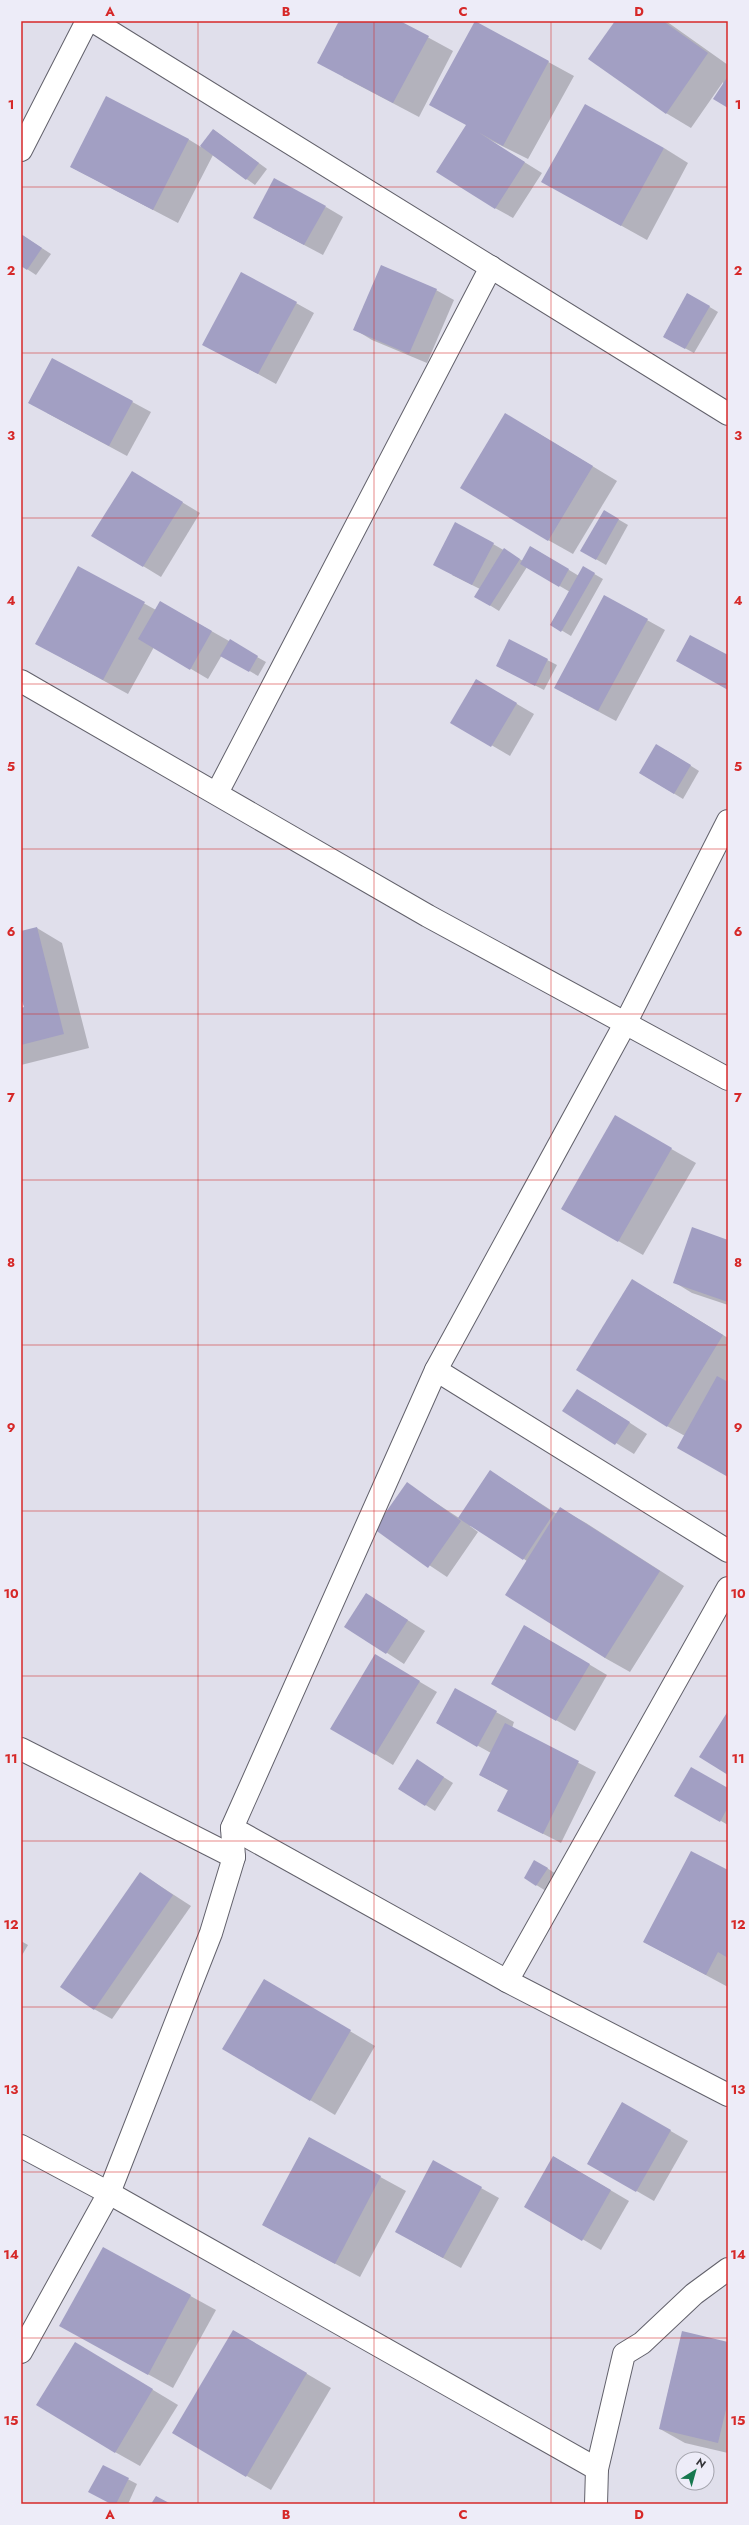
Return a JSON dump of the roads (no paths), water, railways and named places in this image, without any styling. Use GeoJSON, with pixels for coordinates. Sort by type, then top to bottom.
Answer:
{"type":"FeatureCollection","features":[{"type":"Feature","properties":{"kind":"street"},"geometry":{"type":"LineString","coordinates":[[21,150],[87,21]]}},
{"type":"Feature","properties":{"kind":"street"},"geometry":{"type":"LineString","coordinates":[[93,21],[728,414]]}},
{"type":"Feature","properties":{"kind":"street"},"geometry":{"type":"LineString","coordinates":[[217,793],[491,267]]}},
{"type":"Feature","properties":{"kind":"street"},"geometry":{"type":"LineString","coordinates":[[21,681],[428,916],[626,1022],[728,1079]]}},
{"type":"Feature","properties":{"kind":"street"},"geometry":{"type":"LineString","coordinates":[[21,2352],[110,2194],[211,1933],[234,1858],[232,1828],[436,1370],[626,1022],[728,821]]}},
{"type":"Feature","properties":{"kind":"street"},"geometry":{"type":"LineString","coordinates":[[436,1370],[728,1551]]}},
{"type":"Feature","properties":{"kind":"street"},"geometry":{"type":"LineString","coordinates":[[507,1981],[728,1588]]}},
{"type":"Feature","properties":{"kind":"street"},"geometry":{"type":"LineString","coordinates":[[21,1749],[234,1858]]}},
{"type":"Feature","properties":{"kind":"street"},"geometry":{"type":"LineString","coordinates":[[232,1828],[507,1981],[728,2095]]}},
{"type":"Feature","properties":{"kind":"street"},"geometry":{"type":"LineString","coordinates":[[21,2146],[110,2194],[597,2469]]}},
{"type":"Feature","properties":{"kind":"street"},"geometry":{"type":"LineString","coordinates":[[596,2504],[597,2469],[624,2354],[642,2343],[694,2294],[728,2269]]}}]}
